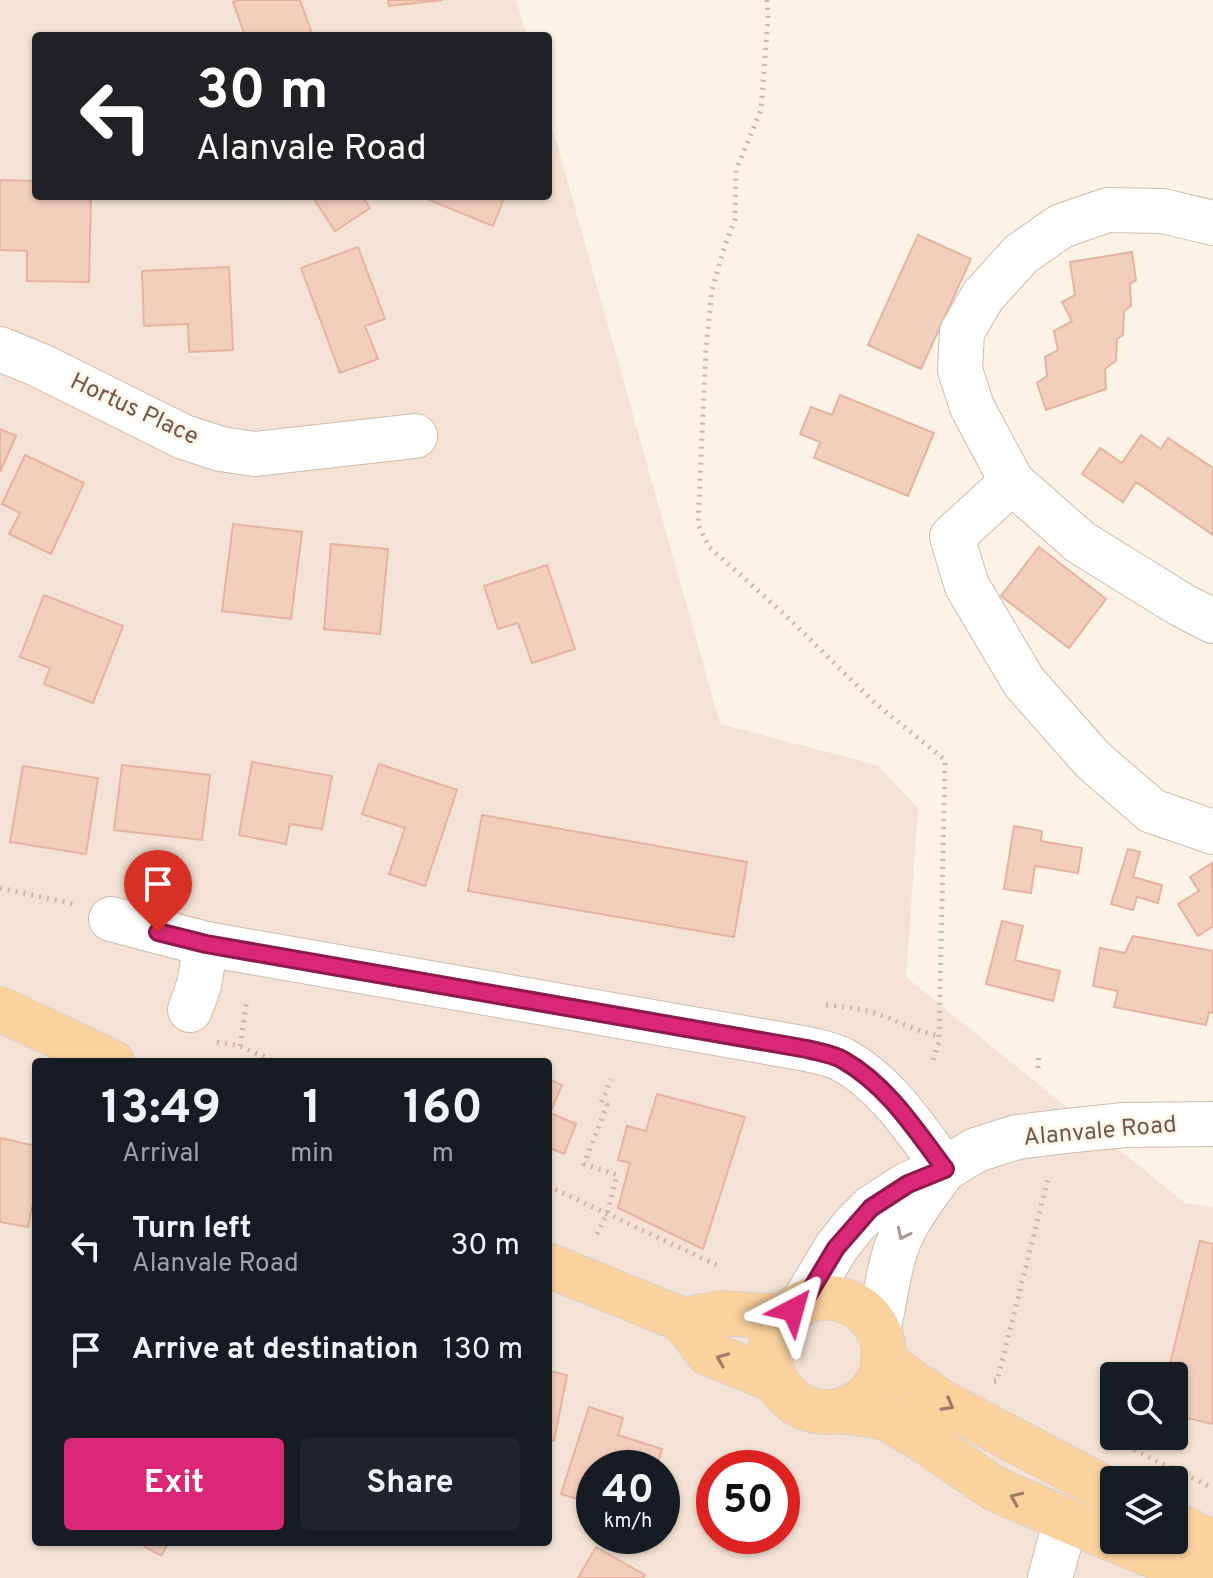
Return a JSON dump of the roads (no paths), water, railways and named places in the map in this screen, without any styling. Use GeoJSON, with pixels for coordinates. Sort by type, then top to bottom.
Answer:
{"type":"FeatureCollection","features":[{"type":"Feature","properties":{"kind":"main road"},"geometry":{"type":"LineString","coordinates":[[0,1009],[104,1058]]}},
{"type":"Feature","properties":{"kind":"main road"},"geometry":{"type":"LineString","coordinates":[[552,1267],[683,1320],[708,1353],[776,1381]]}},
{"type":"Feature","properties":{"kind":"main road"},"geometry":{"type":"LineString","coordinates":[[683,1320],[720,1313],[794,1310],[821,1299],[838,1299],[854,1305],[869,1317],[881,1346],[940,1401],[1100,1486]]}},
{"type":"Feature","properties":{"kind":"main road"},"geometry":{"type":"LineString","coordinates":[[794,1310],[775,1332],[770,1348],[770,1364],[786,1396],[801,1407],[819,1412],[838,1411],[884,1417],[995,1489],[1100,1534]]}},
{"type":"Feature","properties":{"kind":"main road"},"geometry":{"type":"LineString","coordinates":[[838,1411],[855,1405],[869,1394],[879,1379],[881,1346]]}},
{"type":"Feature","properties":{"kind":"main road"},"geometry":{"type":"LineString","coordinates":[[1188,1530],[1213,1543]]}},
{"type":"Feature","properties":{"kind":"main road"},"geometry":{"type":"LineString","coordinates":[[1148,1554],[1191,1572],[1213,1576]]}},
{"type":"Feature","properties":{"kind":"street"},"geometry":{"type":"LineString","coordinates":[[1213,223],[1163,211],[1108,210],[1061,226],[1021,254],[983,296],[962,332],[960,370],[972,407],[1012,482],[1080,542],[1213,621]]}},
{"type":"Feature","properties":{"kind":"street","name":"Hortus Place"},"geometry":{"type":"LineString","coordinates":[[0,349],[184,437],[221,449],[255,454],[415,436]]}},
{"type":"Feature","properties":{"kind":"street"},"geometry":{"type":"LineString","coordinates":[[1012,482],[952,537],[967,586],[1024,682],[1093,760],[1152,811],[1213,832]]}},
{"type":"Feature","properties":{"kind":"street"},"geometry":{"type":"LineString","coordinates":[[92,912],[206,944],[793,1046],[841,1058],[893,1100],[945,1169]]}},
{"type":"Feature","properties":{"kind":"street"},"geometry":{"type":"LineString","coordinates":[[202,1026],[199,985],[206,944]]}},
{"type":"Feature","properties":{"kind":"street","name":"Alanvale Road"},"geometry":{"type":"LineString","coordinates":[[794,1310],[836,1248],[871,1208],[908,1184],[945,1169],[976,1150],[1017,1137],[1124,1125],[1213,1124]]}},
{"type":"Feature","properties":{"kind":"street","name":"Alanvale Road"},"geometry":{"type":"LineString","coordinates":[[881,1346],[894,1255],[917,1207],[945,1169]]}},
{"type":"Feature","properties":{"kind":"street"},"geometry":{"type":"LineString","coordinates":[[1050,1578],[1066,1520]]}}]}
